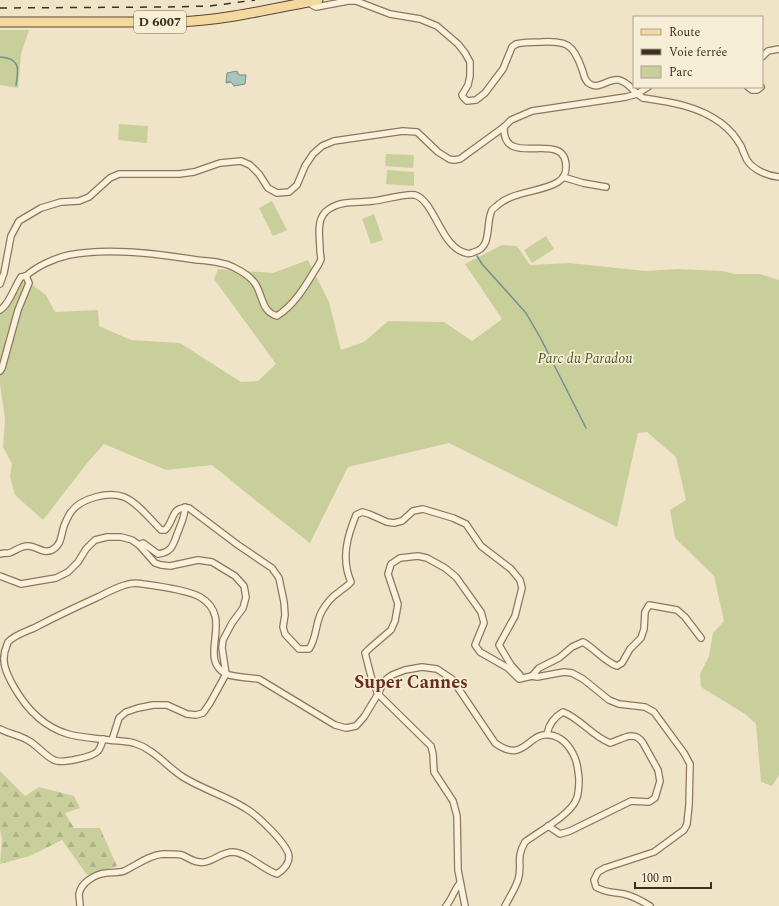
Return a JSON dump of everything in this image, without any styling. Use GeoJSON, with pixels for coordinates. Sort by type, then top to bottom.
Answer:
{"type":"FeatureCollection","features":[{"type":"Feature","properties":{"kind":"main road","name":"D 6007"},"geometry":{"type":"LineString","coordinates":[[0,19],[204,18],[310,0]]}},
{"type":"Feature","properties":{"kind":"main road","name":"D 6007"},"geometry":{"type":"LineString","coordinates":[[0,22],[204,21],[239,16],[310,0]]}},
{"type":"Feature","properties":{"kind":"street"},"geometry":{"type":"LineString","coordinates":[[310,0],[312,5],[316,7],[356,1],[390,14],[420,19],[436,26],[458,44],[470,62],[470,76],[468,85],[462,95],[467,101],[476,100],[485,93],[504,69],[512,47],[520,43],[559,42],[569,46],[576,56],[587,83],[592,86],[599,86],[617,79],[624,81],[643,98],[694,108],[704,112],[721,123],[734,135],[752,166],[760,171],[779,177]]}},
{"type":"Feature","properties":{"kind":"street"},"geometry":{"type":"LineString","coordinates":[[763,56],[768,51],[779,49]]}},
{"type":"Feature","properties":{"kind":"street"},"geometry":{"type":"LineString","coordinates":[[0,284],[4,273],[11,236],[19,221],[42,208],[61,202],[79,201],[89,197],[110,178],[119,174],[179,174],[194,172],[220,163],[241,162],[250,165],[268,188],[277,193],[289,192],[298,185],[305,166],[314,154],[322,146],[334,141],[403,131],[417,132],[438,152],[449,159],[460,159],[504,127],[511,120],[532,111],[626,97],[637,94],[646,88]]}},
{"type":"Feature","properties":{"kind":"street"},"geometry":{"type":"LineString","coordinates":[[749,88],[752,90],[757,90],[760,88]]}},
{"type":"Feature","properties":{"kind":"street"},"geometry":{"type":"LineString","coordinates":[[0,310],[4,308],[21,277],[26,276],[61,257],[83,253],[111,252],[160,254],[220,263],[235,267],[256,285],[266,309],[271,314],[277,316],[286,311],[293,303],[307,284],[321,259],[319,224],[322,215],[330,208],[347,203],[387,200],[409,194],[423,200],[449,241],[465,253],[472,253],[483,248],[487,239],[492,210],[500,203],[509,198],[558,182],[566,173],[565,158],[560,152],[552,148],[516,148],[508,143],[504,136],[504,127]]}},
{"type":"Feature","properties":{"kind":"street"},"geometry":{"type":"LineString","coordinates":[[563,177],[583,184],[606,187]]}},
{"type":"Feature","properties":{"kind":"street"},"geometry":{"type":"LineString","coordinates":[[0,371],[18,310],[30,283],[26,276]]}},
{"type":"Feature","properties":{"kind":"street"},"geometry":{"type":"LineString","coordinates":[[0,554],[10,553],[21,547],[28,546],[43,551],[53,550],[60,543],[64,526],[71,511],[82,502],[96,496],[110,495],[124,497],[133,503],[161,530],[165,530],[169,527],[173,515],[177,510],[185,507],[189,508],[238,545],[272,568],[279,578],[284,602],[285,615],[283,627],[285,634],[299,648],[309,649],[312,644],[318,619],[323,609],[338,592],[348,586],[351,582],[345,558],[351,528],[356,515],[362,512],[387,522],[394,523],[402,521],[413,511],[423,509],[453,518],[466,524],[481,546],[511,569],[520,580],[522,588],[515,616],[499,645],[511,665],[519,674],[525,677]]}},
{"type":"Feature","properties":{"kind":"street"},"geometry":{"type":"LineString","coordinates":[[139,545],[142,543],[158,554],[166,553],[174,544],[184,520],[185,507]]}},
{"type":"Feature","properties":{"kind":"street"},"geometry":{"type":"LineString","coordinates":[[0,576],[21,584],[56,578],[68,572],[95,540],[107,537],[121,537],[132,540],[139,545],[155,563],[161,566],[170,566],[198,560],[212,562],[235,576],[244,586],[246,597],[243,608],[232,623],[223,640],[222,648],[226,674],[203,713],[196,715],[187,714],[167,705],[152,704],[138,708],[126,712],[119,718],[112,740]]}},
{"type":"Feature","properties":{"kind":"street"},"geometry":{"type":"LineString","coordinates":[[465,906],[458,870],[457,816],[453,801],[434,772],[431,746],[378,694],[372,680],[365,654],[391,630],[395,621],[398,604],[388,574],[391,564],[400,558],[418,556],[427,558],[445,568],[456,577],[481,612],[484,623],[475,645],[480,652],[508,668],[519,679],[564,672],[572,673],[609,700],[619,704],[645,708],[654,712],[690,764],[687,824],[684,830],[654,852],[605,868],[598,872],[594,880],[596,888],[602,891],[625,894],[639,899],[650,906]]}},
{"type":"Feature","properties":{"kind":"street"},"geometry":{"type":"LineString","coordinates":[[80,906],[79,893],[84,883],[96,876],[105,873],[121,872],[149,858],[163,854],[181,855],[193,861],[204,863],[223,854],[232,852],[241,854],[276,874],[283,870],[289,859],[289,854],[283,845],[261,820],[246,808],[182,776],[153,752],[134,743],[69,735],[52,727],[35,715],[18,693],[10,679],[5,666],[3,654],[8,642],[66,611],[120,586],[141,583],[187,592],[207,601],[213,608],[216,618],[214,656],[217,666],[226,674],[259,679],[335,725],[346,728],[356,726],[364,718],[384,681],[392,675],[405,670],[422,667],[437,669],[452,679],[495,743],[503,749],[512,751],[522,748],[537,738],[548,734],[560,737],[571,748],[578,766],[579,784],[576,800],[569,811],[525,842],[518,857],[518,880],[505,906]]}},
{"type":"Feature","properties":{"kind":"street"},"geometry":{"type":"LineString","coordinates":[[532,676],[538,668],[583,642],[611,664],[617,666],[622,663],[630,649],[641,638],[644,630],[645,612],[649,605],[677,610],[685,617],[701,638]]}},
{"type":"Feature","properties":{"kind":"street"},"geometry":{"type":"LineString","coordinates":[[548,734],[548,727],[556,716],[563,712],[572,715],[601,740],[610,744],[628,736],[635,736],[643,743],[658,770],[660,781],[655,798],[649,802],[631,801],[570,831],[560,834],[548,826]]}},
{"type":"Feature","properties":{"kind":"street"},"geometry":{"type":"LineString","coordinates":[[0,729],[31,742],[54,761],[64,761],[90,756],[98,752],[102,746],[103,739]]}},
{"type":"Feature","properties":{"kind":"street"},"geometry":{"type":"LineString","coordinates":[[446,906],[450,901],[456,887],[460,884]]}},
{"type":"Feature","properties":{"kind":"green space"},"geometry":{"type":"Polygon","coordinates":[[[0,30],[29,30],[21,54],[18,88],[0,85],[0,30]]]}},
{"type":"Feature","properties":{"kind":"green space"},"geometry":{"type":"Polygon","coordinates":[[[119,124],[148,126],[147,143],[118,140],[119,124]]]}},
{"type":"Feature","properties":{"kind":"green space"},"geometry":{"type":"Polygon","coordinates":[[[386,154],[414,155],[413,168],[385,166],[386,154]]]}},
{"type":"Feature","properties":{"kind":"green space"},"geometry":{"type":"Polygon","coordinates":[[[387,170],[414,172],[414,186],[386,184],[387,170]]]}},
{"type":"Feature","properties":{"kind":"green space"},"geometry":{"type":"Polygon","coordinates":[[[272,201],[287,230],[273,236],[259,208],[272,201]]]}},
{"type":"Feature","properties":{"kind":"green space"},"geometry":{"type":"Polygon","coordinates":[[[374,214],[383,240],[371,244],[362,219],[374,214]]]}},
{"type":"Feature","properties":{"kind":"green space"},"geometry":{"type":"Polygon","coordinates":[[[546,236],[554,249],[532,263],[524,250],[546,236]]]}},
{"type":"Feature","properties":{"kind":"green space","name":"Parc du Paradou"},"geometry":{"type":"Polygon","coordinates":[[[502,245],[517,246],[530,265],[570,263],[645,271],[678,269],[723,271],[735,274],[760,274],[779,280],[779,775],[772,786],[761,782],[756,724],[745,714],[701,687],[700,674],[709,656],[713,633],[724,621],[714,576],[675,538],[670,510],[686,500],[676,457],[647,432],[638,433],[617,527],[449,443],[348,467],[310,543],[212,465],[166,470],[104,444],[88,462],[43,520],[15,495],[10,477],[12,464],[3,447],[5,419],[0,384],[0,314],[6,311],[21,282],[27,281],[46,295],[55,312],[98,310],[99,326],[131,340],[180,343],[241,382],[258,381],[276,364],[214,279],[218,269],[273,273],[308,260],[329,302],[341,350],[364,342],[388,321],[444,322],[472,341],[502,319],[465,264],[502,245]]]}},
{"type":"Feature","properties":{"kind":"green space"},"geometry":{"type":"Polygon","coordinates":[[[0,771],[25,796],[39,787],[74,796],[80,808],[65,813],[74,828],[100,828],[117,866],[87,875],[62,840],[30,856],[0,864],[2,839],[0,830],[0,771]]]}},
{"type":"Feature","properties":{"kind":"water"},"geometry":{"type":"Polygon","coordinates":[[[237,71],[239,75],[246,75],[245,84],[234,86],[231,82],[226,83],[227,73],[237,71]]]}},
{"type":"Feature","properties":{"kind":"waterway"},"geometry":{"type":"LineString","coordinates":[[0,57],[11,59],[17,65],[18,74],[16,85]]}},
{"type":"Feature","properties":{"kind":"waterway"},"geometry":{"type":"LineString","coordinates":[[477,256],[482,264],[526,313],[541,339],[586,428]]}},
{"type":"Feature","properties":{"kind":"railway"},"geometry":{"type":"LineString","coordinates":[[0,8],[210,6],[255,0]]}},
{"type":"Feature","properties":{"kind":"district","name":"Super Cannes"},"geometry":{"type":"Point","coordinates":[411,682]}}]}
